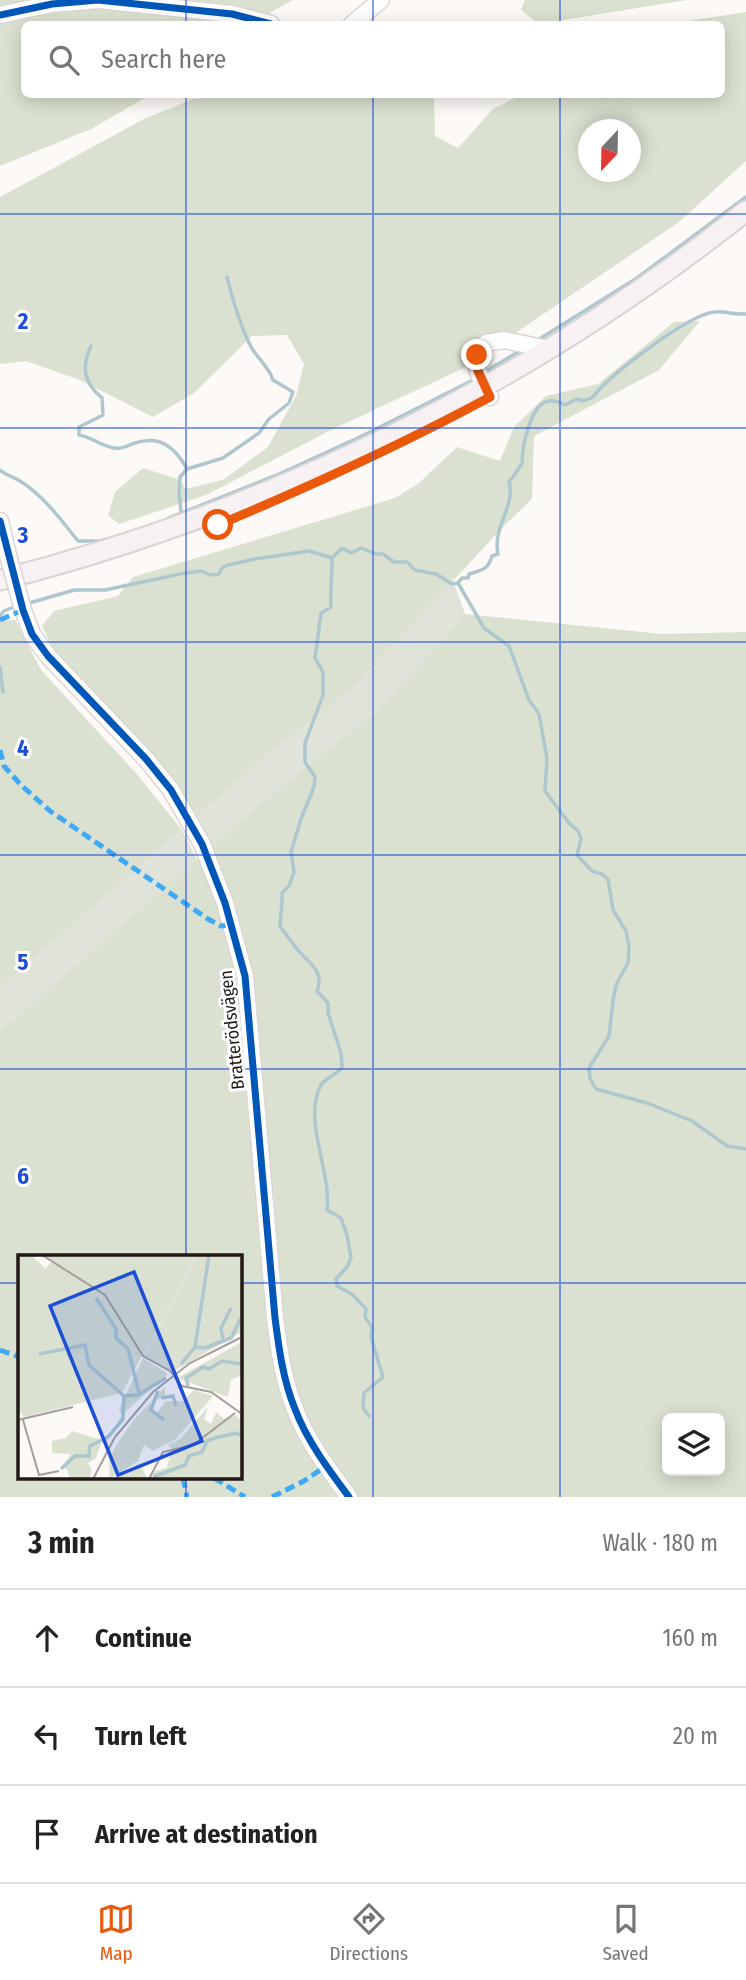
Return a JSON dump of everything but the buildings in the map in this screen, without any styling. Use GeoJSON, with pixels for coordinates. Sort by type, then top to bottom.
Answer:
{"type":"FeatureCollection","features":[{"type":"Feature","properties":{"kind":"main road"},"geometry":{"type":"LineString","coordinates":[[0,593],[79,572],[218,525],[411,439],[640,290],[746,211]]}},
{"type":"Feature","properties":{"kind":"main road"},"geometry":{"type":"LineString","coordinates":[[0,580],[75,561],[213,514],[323,467],[487,391],[554,359],[648,299],[746,227]]}},
{"type":"Feature","properties":{"kind":"street"},"geometry":{"type":"LineString","coordinates":[[0,15],[52,4],[99,0],[232,14],[259,21]]}},
{"type":"Feature","properties":{"kind":"street"},"geometry":{"type":"LineString","coordinates":[[356,21],[381,0]]}},
{"type":"Feature","properties":{"kind":"street"},"geometry":{"type":"LineString","coordinates":[[487,391],[476,365],[477,355],[486,343],[504,340],[548,349]]}},
{"type":"Feature","properties":{"kind":"street","name":"Bratterödsvägen"},"geometry":{"type":"LineString","coordinates":[[0,520],[23,610],[32,634],[48,656],[146,759],[171,790],[202,844],[225,903],[245,976],[281,1364],[295,1409],[309,1437],[349,1497]]}},
{"type":"Feature","properties":{"kind":"shaded area"},"geometry":{"type":"Polygon","coordinates":[[[453,580],[465,614],[374,713],[286,782],[211,848],[195,819],[265,757],[352,689],[453,580]]]}},
{"type":"Feature","properties":{"kind":"shaded area"},"geometry":{"type":"Polygon","coordinates":[[[182,830],[197,860],[0,1031],[0,988],[182,830]]]}},
{"type":"Feature","properties":{"kind":"green space"},"geometry":{"type":"Polygon","coordinates":[[[0,0],[293,0],[271,12],[266,21],[21,21],[21,98],[145,98],[91,129],[0,166],[0,0]]]}},
{"type":"Feature","properties":{"kind":"green space"},"geometry":{"type":"Polygon","coordinates":[[[525,0],[687,0],[558,21],[535,21],[521,10],[525,0]]]}},
{"type":"Feature","properties":{"kind":"green space"},"geometry":{"type":"Polygon","coordinates":[[[746,12],[746,161],[679,222],[464,368],[331,430],[206,495],[119,524],[108,515],[115,492],[143,468],[181,480],[185,489],[223,480],[268,447],[296,396],[304,364],[287,335],[252,336],[194,393],[153,417],[80,380],[26,361],[0,364],[0,197],[144,119],[193,99],[434,98],[435,136],[458,148],[493,109],[515,98],[725,98],[725,21],[688,21],[746,12]]]}},
{"type":"Feature","properties":{"kind":"green space"},"geometry":{"type":"Polygon","coordinates":[[[700,321],[659,370],[534,436],[532,499],[352,689],[265,757],[195,819],[152,756],[131,731],[55,653],[42,626],[54,611],[118,596],[133,577],[395,498],[418,484],[457,447],[500,461],[514,427],[546,396],[598,384],[674,322],[700,321]]]}},
{"type":"Feature","properties":{"kind":"green space"},"geometry":{"type":"Polygon","coordinates":[[[465,614],[662,634],[746,632],[746,1497],[0,1497],[0,1031],[286,782],[374,713],[465,614]]]}},
{"type":"Feature","properties":{"kind":"green space"},"geometry":{"type":"Polygon","coordinates":[[[15,620],[41,670],[136,773],[182,830],[0,988],[0,621],[15,620]]]}},
{"type":"Feature","properties":{"kind":"waterway"},"geometry":{"type":"LineString","coordinates":[[541,338],[637,278],[746,197]]}},
{"type":"Feature","properties":{"kind":"waterway"},"geometry":{"type":"LineString","coordinates":[[181,512],[180,477],[187,469],[223,458],[259,433],[269,419],[289,403],[293,392],[273,380],[251,347],[237,313],[227,277]]}},
{"type":"Feature","properties":{"kind":"waterway"},"geometry":{"type":"LineString","coordinates":[[26,604],[74,590],[105,590],[201,571],[210,575],[219,574],[222,568],[228,565],[255,559],[309,551],[332,558],[342,548],[351,553],[361,548],[383,554],[394,562],[407,562],[415,570],[436,574],[452,584],[458,583],[462,578],[468,578],[469,574],[484,569],[492,556],[498,554],[498,535],[509,500],[509,481],[522,464],[528,428],[542,404],[551,401],[565,405],[577,399],[584,401],[593,397],[644,352],[703,315],[720,312],[746,314]]}},
{"type":"Feature","properties":{"kind":"waterway"},"geometry":{"type":"LineString","coordinates":[[91,346],[86,361],[86,375],[91,387],[102,398],[103,415],[79,427],[79,435],[117,448],[144,441],[159,442],[172,449],[187,469]]}},
{"type":"Feature","properties":{"kind":"waterway"},"geometry":{"type":"LineString","coordinates":[[488,370],[518,352]]}},
{"type":"Feature","properties":{"kind":"waterway"},"geometry":{"type":"LineString","coordinates":[[169,518],[277,475],[471,381]]}},
{"type":"Feature","properties":{"kind":"waterway"},"geometry":{"type":"LineString","coordinates":[[0,470],[37,494],[78,541],[112,538]]}},
{"type":"Feature","properties":{"kind":"waterway"},"geometry":{"type":"LineString","coordinates":[[332,558],[331,607],[321,613],[315,658],[323,672],[323,695],[305,743],[305,762],[315,777],[314,787],[291,852],[294,872],[289,886],[282,893],[280,927],[317,972],[317,991],[328,1003],[328,1013],[341,1053],[342,1068],[321,1085],[316,1099],[316,1130],[326,1179],[327,1210],[341,1218],[351,1258],[336,1279],[337,1286],[353,1295],[366,1309],[365,1317],[372,1327],[371,1337],[383,1377],[364,1393],[363,1408],[369,1416]]}},
{"type":"Feature","properties":{"kind":"waterway"},"geometry":{"type":"LineString","coordinates":[[458,583],[484,628],[509,646],[529,700],[539,714],[547,758],[545,791],[578,831],[581,839],[577,855],[592,871],[608,879],[613,910],[626,931],[628,963],[616,985],[609,1036],[589,1068],[590,1078],[596,1089],[647,1103],[692,1121],[727,1146],[746,1149]]}},
{"type":"Feature","properties":{"kind":"waterway"},"geometry":{"type":"LineString","coordinates":[[0,616],[4,611],[19,605]]}},
{"type":"Feature","properties":{"kind":"waterway"},"geometry":{"type":"LineString","coordinates":[[0,667],[3,692]]}},
{"type":"Feature","properties":{"kind":"marked path"},"geometry":{"type":"LineString","coordinates":[[0,620],[23,610]]}},
{"type":"Feature","properties":{"kind":"marked path"},"geometry":{"type":"LineString","coordinates":[[0,750],[4,766],[50,811],[208,919],[221,926],[231,925]]}},
{"type":"Feature","properties":{"kind":"marked path"},"geometry":{"type":"LineString","coordinates":[[0,1350],[18,1357]]}},
{"type":"Feature","properties":{"kind":"marked path"},"geometry":{"type":"LineString","coordinates":[[272,1497],[326,1466]]}},
{"type":"Feature","properties":{"kind":"marked path"},"geometry":{"type":"LineString","coordinates":[[183,1479],[187,1497]]}},
{"type":"Feature","properties":{"kind":"marked path"},"geometry":{"type":"LineString","coordinates":[[216,1479],[245,1497]]}},
{"type":"Feature","properties":{"kind":"cycle path"},"geometry":{"type":"LineString","coordinates":[[0,15],[52,4],[98,0],[232,14],[259,21]]}},
{"type":"Feature","properties":{"kind":"cycle path"},"geometry":{"type":"LineString","coordinates":[[0,521],[23,610],[32,634],[48,656],[146,759],[171,790],[202,844],[225,903],[245,976],[275,1318],[282,1364],[287,1387],[300,1421],[319,1455],[349,1497]]}},
{"type":"Feature","properties":{"kind":"route"},"geometry":{"type":"LineString","coordinates":[[218,525],[328,479],[490,397],[476,365],[477,355]]}}]}
